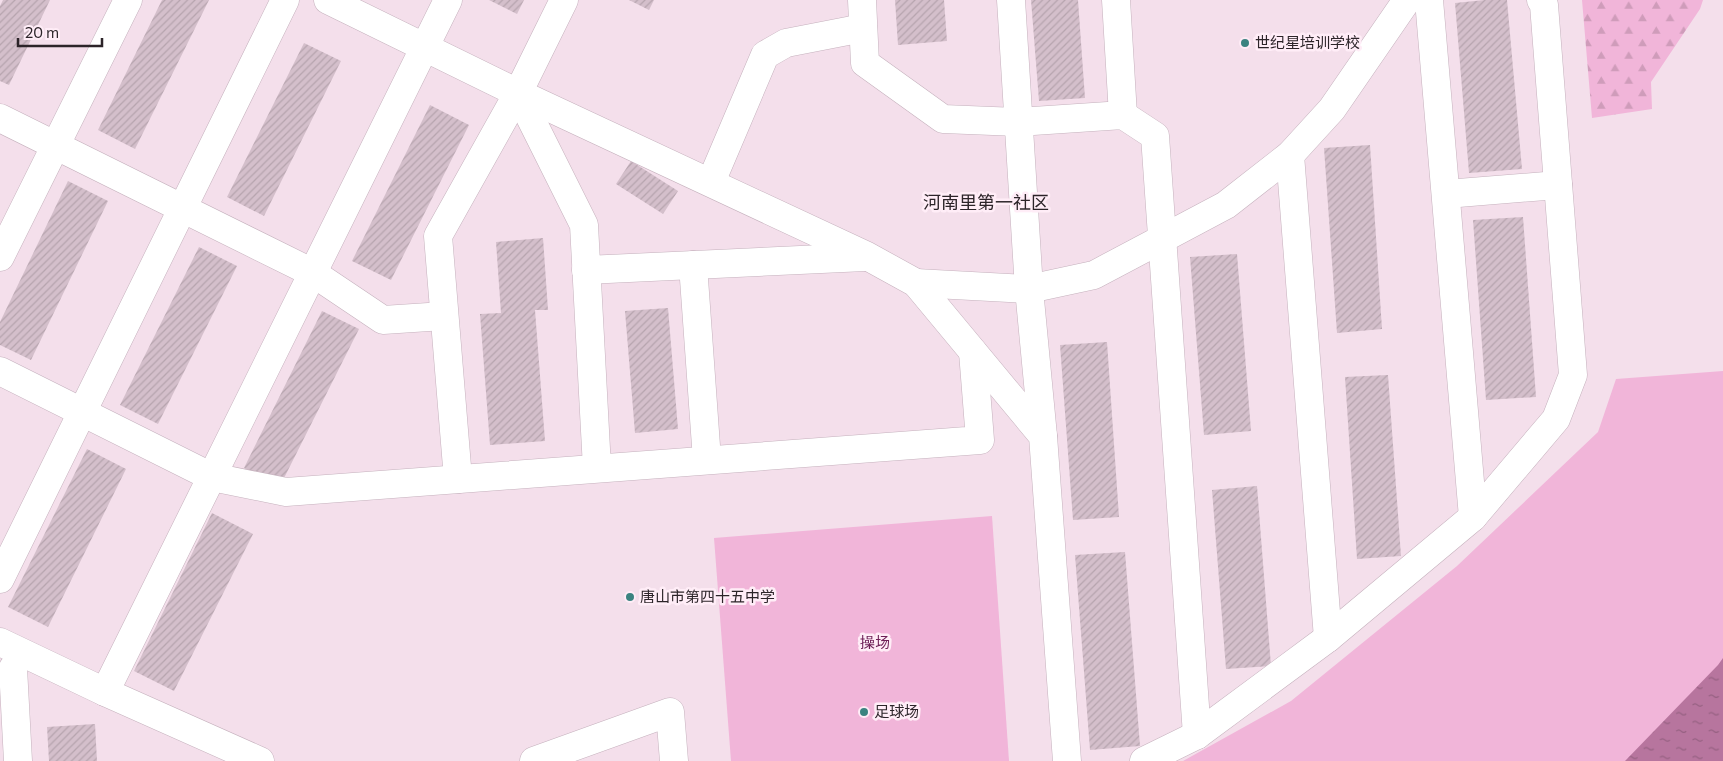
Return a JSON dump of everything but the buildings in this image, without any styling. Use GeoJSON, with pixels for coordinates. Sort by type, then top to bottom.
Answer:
{"type":"FeatureCollection","features":[{"type":"Feature","properties":{"kind":"street"},"geometry":{"type":"LineString","coordinates":[[0,257],[128,0]]}},
{"type":"Feature","properties":{"kind":"street"},"geometry":{"type":"LineString","coordinates":[[0,579],[285,0]]}},
{"type":"Feature","properties":{"kind":"street"},"geometry":{"type":"LineString","coordinates":[[328,0],[518,93],[867,256],[916,283],[1043,436]]}},
{"type":"Feature","properties":{"kind":"street"},"geometry":{"type":"LineString","coordinates":[[106,692],[448,0]]}},
{"type":"Feature","properties":{"kind":"street"},"geometry":{"type":"LineString","coordinates":[[458,478],[438,236],[518,93],[564,0]]}},
{"type":"Feature","properties":{"kind":"street"},"geometry":{"type":"LineString","coordinates":[[862,0],[866,63],[943,119],[1018,122],[1123,115],[1155,136],[1197,735]]}},
{"type":"Feature","properties":{"kind":"street"},"geometry":{"type":"LineString","coordinates":[[1011,0],[1029,289],[1043,436],[1067,761]]}},
{"type":"Feature","properties":{"kind":"street"},"geometry":{"type":"LineString","coordinates":[[1116,0],[1123,115]]}},
{"type":"Feature","properties":{"kind":"street"},"geometry":{"type":"LineString","coordinates":[[916,283],[1029,289],[1094,275],[1226,205],[1290,155],[1332,109],[1407,0]]}},
{"type":"Feature","properties":{"kind":"street"},"geometry":{"type":"LineString","coordinates":[[1429,0],[1473,517]]}},
{"type":"Feature","properties":{"kind":"street"},"geometry":{"type":"LineString","coordinates":[[1144,761],[1197,735],[1328,638],[1473,517],[1556,419],[1573,375],[1544,5],[1541,0]]}},
{"type":"Feature","properties":{"kind":"street"},"geometry":{"type":"LineString","coordinates":[[710,182],[765,55],[786,42],[864,28]]}},
{"type":"Feature","properties":{"kind":"street"},"geometry":{"type":"LineString","coordinates":[[518,93],[584,225],[598,468]]}},
{"type":"Feature","properties":{"kind":"street"},"geometry":{"type":"LineString","coordinates":[[0,118],[313,273],[383,320],[444,316]]}},
{"type":"Feature","properties":{"kind":"street"},"geometry":{"type":"LineString","coordinates":[[1290,155],[1328,638]]}},
{"type":"Feature","properties":{"kind":"street"},"geometry":{"type":"LineString","coordinates":[[1446,194],[1558,185]]}},
{"type":"Feature","properties":{"kind":"street"},"geometry":{"type":"LineString","coordinates":[[586,270],[867,256]]}},
{"type":"Feature","properties":{"kind":"street"},"geometry":{"type":"LineString","coordinates":[[693,265],[707,460]]}},
{"type":"Feature","properties":{"kind":"street"},"geometry":{"type":"LineString","coordinates":[[0,371],[212,477],[286,492],[980,440],[973,352]]}},
{"type":"Feature","properties":{"kind":"street"},"geometry":{"type":"LineString","coordinates":[[0,642],[14,666],[18,761]]}},
{"type":"Feature","properties":{"kind":"street"},"geometry":{"type":"LineString","coordinates":[[14,666],[106,692],[254,760]]}},
{"type":"Feature","properties":{"kind":"street"},"geometry":{"type":"LineString","coordinates":[[534,761],[670,712],[674,761]]}},
{"type":"Feature","properties":{"kind":"green space"},"geometry":{"type":"Polygon","coordinates":[[[1582,0],[1703,0],[1700,9],[1651,82],[1652,109],[1592,118],[1582,0]]]}},
{"type":"Feature","properties":{"kind":"green space"},"geometry":{"type":"Polygon","coordinates":[[[1723,371],[1723,761],[1183,761],[1291,701],[1457,566],[1598,432],[1616,379],[1723,371]]]}},
{"type":"Feature","properties":{"kind":"green space","name":"操场"},"geometry":{"type":"Polygon","coordinates":[[[992,516],[1009,761],[731,761],[714,538],[992,516]]]}},
{"type":"Feature","properties":{"kind":"water"},"geometry":{"type":"Polygon","coordinates":[[[1723,658],[1723,761],[1625,761],[1718,665],[1723,658]]]}},
{"type":"Feature","properties":{"kind":"place","name":"世纪星培训学校"},"geometry":{"type":"Point","coordinates":[1245,43]}},
{"type":"Feature","properties":{"kind":"place","name":"唐山市第四十五中学"},"geometry":{"type":"Point","coordinates":[630,597]}},
{"type":"Feature","properties":{"kind":"place","name":"足球场"},"geometry":{"type":"Point","coordinates":[864,712]}},
{"type":"Feature","properties":{"kind":"district","name":"河南里第一社区"},"geometry":{"type":"Point","coordinates":[986,203]}}]}
